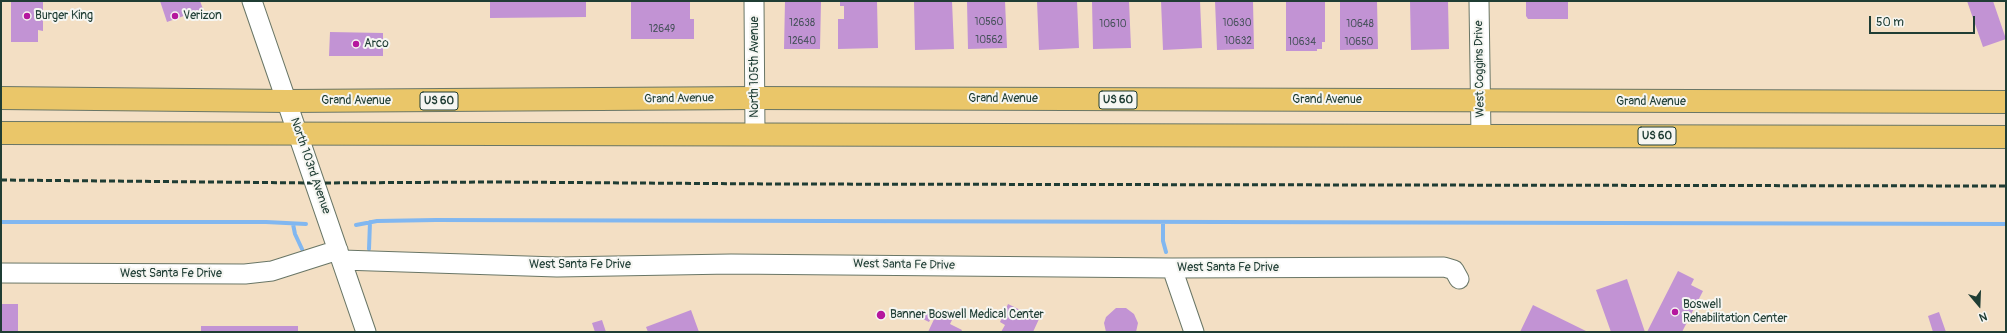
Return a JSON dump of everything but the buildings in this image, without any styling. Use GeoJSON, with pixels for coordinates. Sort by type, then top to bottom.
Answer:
{"type":"FeatureCollection","features":[{"type":"Feature","properties":{"kind":"highway","name":"Grand Avenue"},"geometry":{"type":"LineString","coordinates":[[1,98],[287,101],[755,98],[2006,102]]}},
{"type":"Feature","properties":{"kind":"highway","name":"US 60"},"geometry":{"type":"LineString","coordinates":[[1,133],[754,133],[2006,137]]}},
{"type":"Feature","properties":{"kind":"street","name":"North 103rd Avenue"},"geometry":{"type":"LineString","coordinates":[[252,1],[366,332]]}},
{"type":"Feature","properties":{"kind":"street","name":"North 105th Avenue"},"geometry":{"type":"LineString","coordinates":[[754,1],[754,133]]}},
{"type":"Feature","properties":{"kind":"street","name":"West Coggins Drive"},"geometry":{"type":"LineString","coordinates":[[1479,1],[1481,136]]}},
{"type":"Feature","properties":{"kind":"street","name":"West Santa Fe Drive"},"geometry":{"type":"LineString","coordinates":[[1,274],[245,274],[272,271],[340,255],[557,266],[738,264],[1172,268],[1444,268],[1454,270],[1459,279]]}},
{"type":"Feature","properties":{"kind":"street"},"geometry":{"type":"LineString","coordinates":[[1172,268],[1194,332]]}},
{"type":"Feature","properties":{"kind":"waterway"},"geometry":{"type":"LineString","coordinates":[[356,225],[377,221],[436,220],[2006,224]]}},
{"type":"Feature","properties":{"kind":"waterway"},"geometry":{"type":"LineString","coordinates":[[1,222],[266,222],[306,224]]}},
{"type":"Feature","properties":{"kind":"waterway"},"geometry":{"type":"LineString","coordinates":[[369,249],[370,222]]}},
{"type":"Feature","properties":{"kind":"waterway"},"geometry":{"type":"LineString","coordinates":[[1163,222],[1163,241],[1166,252]]}},
{"type":"Feature","properties":{"kind":"waterway"},"geometry":{"type":"LineString","coordinates":[[293,224],[295,234],[302,249]]}},
{"type":"Feature","properties":{"kind":"railway"},"geometry":{"type":"LineString","coordinates":[[1,180],[316,183],[496,182],[776,184],[2006,186]]}},
{"type":"Feature","properties":{"kind":"place","name":"Burger King"},"geometry":{"type":"Point","coordinates":[27,16]}},
{"type":"Feature","properties":{"kind":"place","name":"Verizon"},"geometry":{"type":"Point","coordinates":[175,16]}},
{"type":"Feature","properties":{"kind":"place","name":"Arco"},"geometry":{"type":"Point","coordinates":[356,44]}},
{"type":"Feature","properties":{"kind":"place","name":"Boswell Rehabilitation Center"},"geometry":{"type":"Point","coordinates":[1675,312]}},
{"type":"Feature","properties":{"kind":"place","name":"Banner Boswell Medical Center"},"geometry":{"type":"Point","coordinates":[881,315]}}]}
